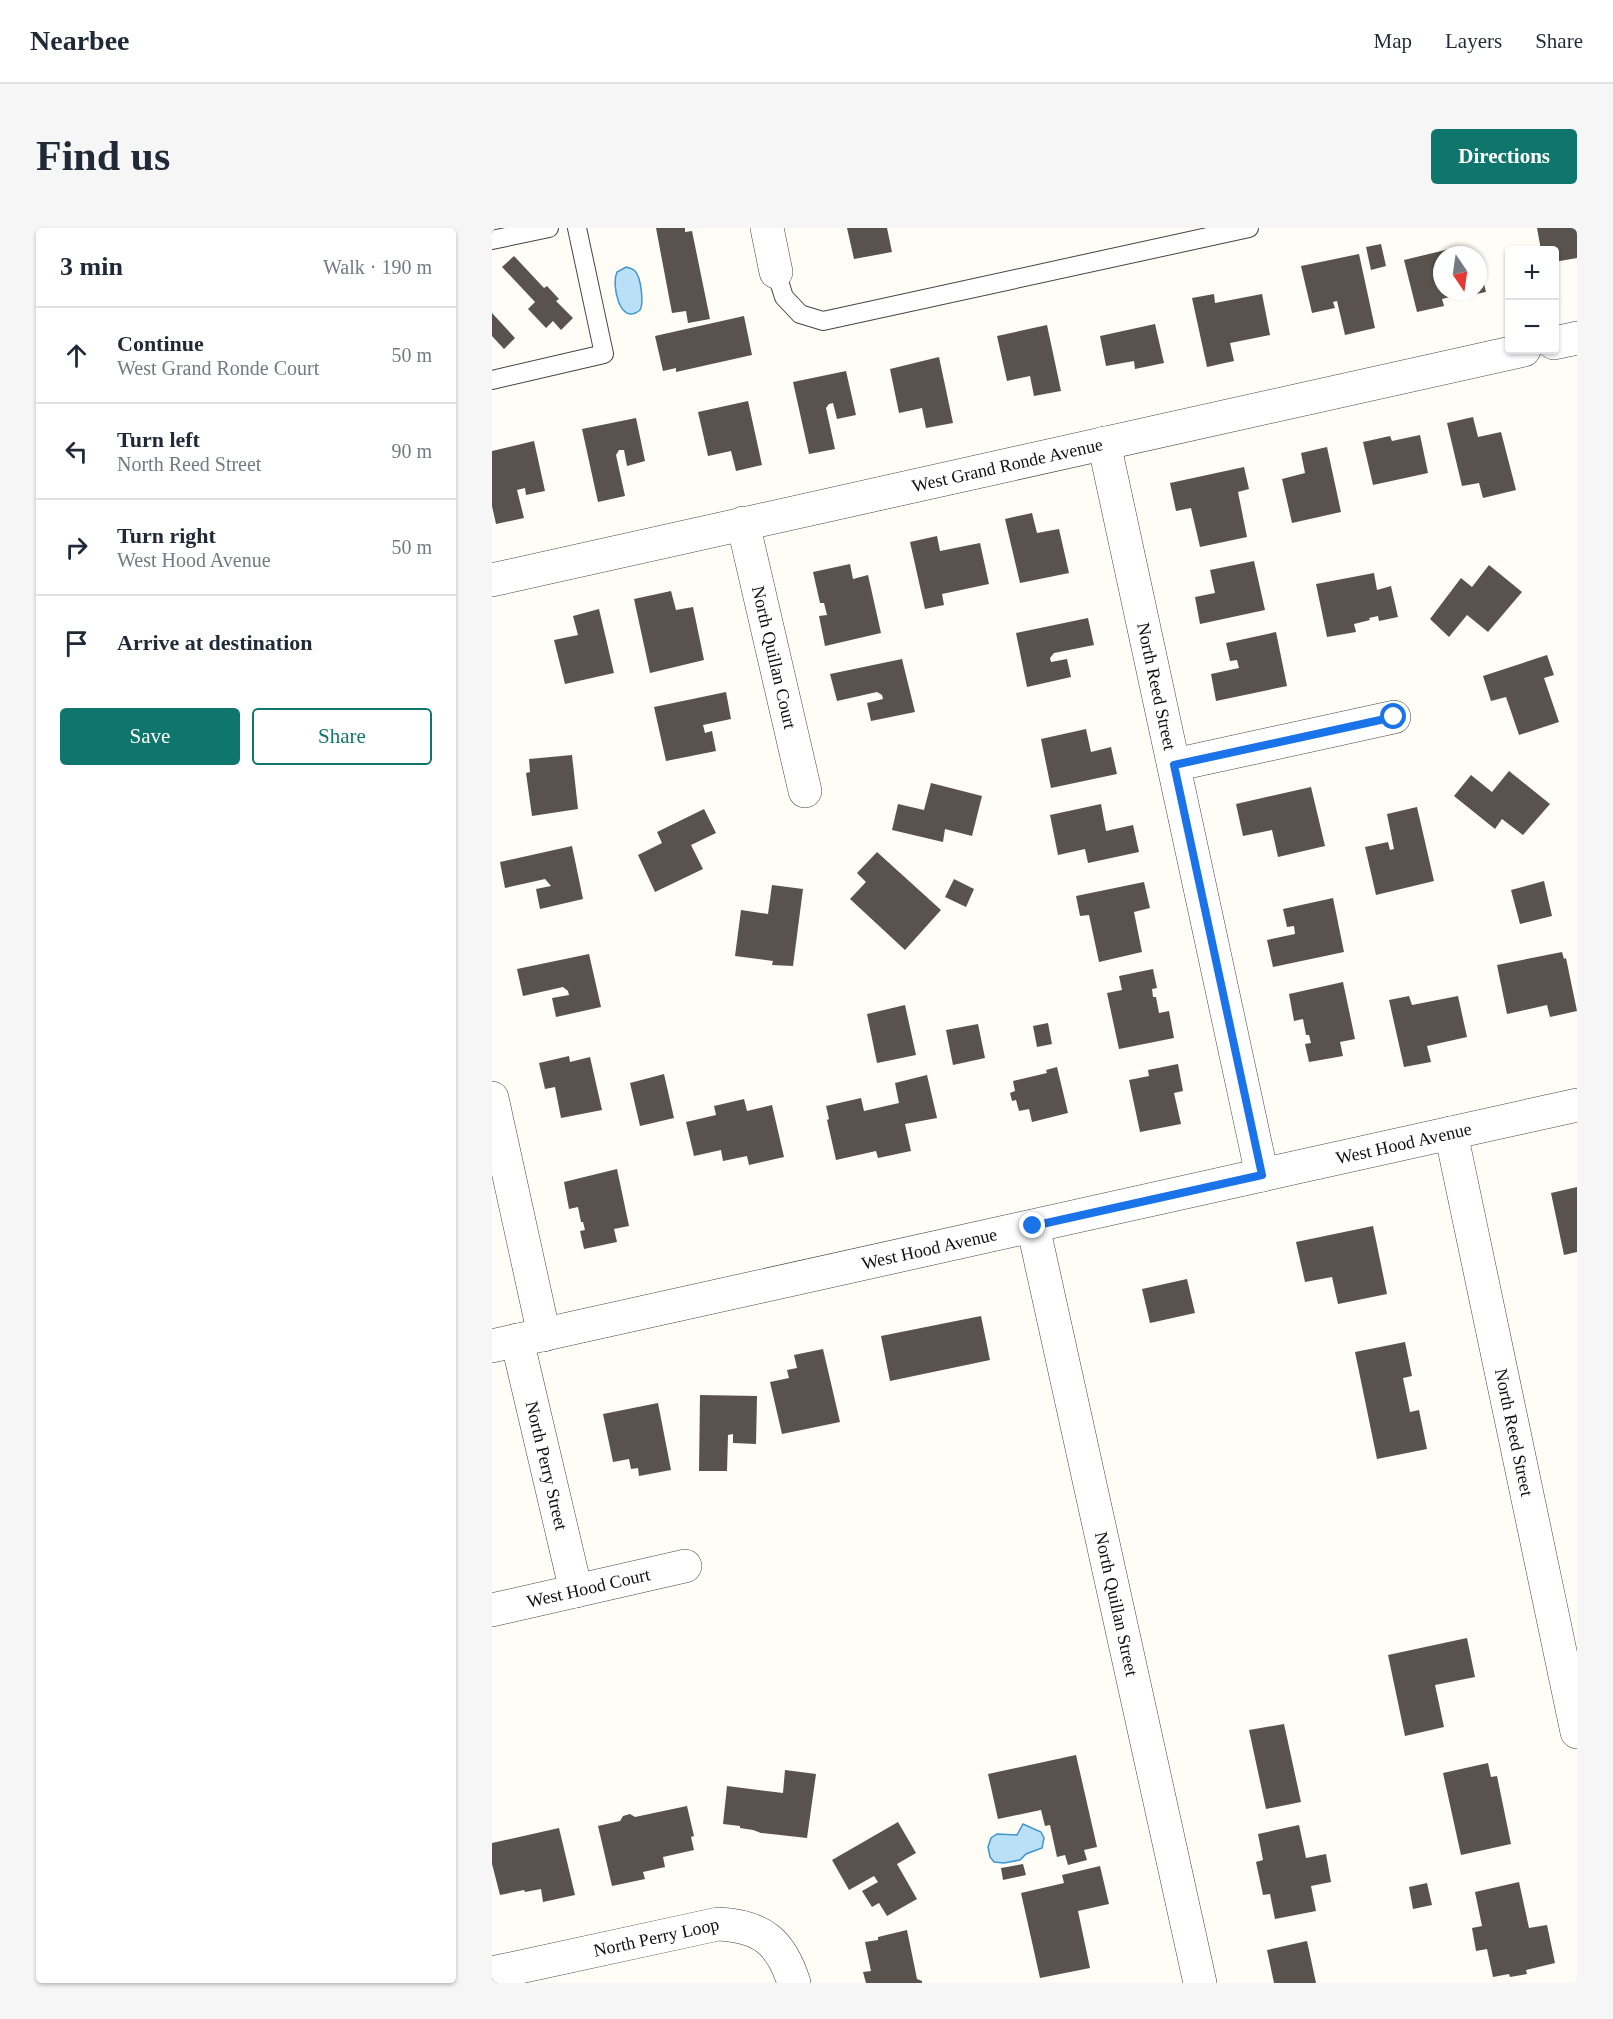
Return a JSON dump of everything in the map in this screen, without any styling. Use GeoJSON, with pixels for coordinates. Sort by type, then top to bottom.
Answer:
{"type":"FeatureCollection","features":[{"type":"Feature","properties":{"kind":"street"},"geometry":{"type":"LineString","coordinates":[[767,228],[776,272]]}},
{"type":"Feature","properties":{"kind":"street"},"geometry":{"type":"LineString","coordinates":[[1559,342],[1577,338]]}},
{"type":"Feature","properties":{"kind":"street","name":"West Grand Ronde Avenue"},"geometry":{"type":"LineString","coordinates":[[492,580],[1506,354]]}},
{"type":"Feature","properties":{"kind":"street","name":"North Reed Street"},"geometry":{"type":"LineString","coordinates":[[1104,443],[1262,1175]]}},
{"type":"Feature","properties":{"kind":"street","name":"North Quillan Court"},"geometry":{"type":"LineString","coordinates":[[743,523],[805,791]]}},
{"type":"Feature","properties":{"kind":"street"},"geometry":{"type":"LineString","coordinates":[[1174,765],[1394,717]]}},
{"type":"Feature","properties":{"kind":"street","name":"North Perry Street"},"geometry":{"type":"LineString","coordinates":[[492,1098],[518,1340],[576,1591]]}},
{"type":"Feature","properties":{"kind":"street","name":"West Hood Avenue"},"geometry":{"type":"LineString","coordinates":[[518,1340],[1577,1105]]}},
{"type":"Feature","properties":{"kind":"street","name":"North Reed Street"},"geometry":{"type":"LineString","coordinates":[[1451,1133],[1577,1732]]}},
{"type":"Feature","properties":{"kind":"street","name":"North Quillan Street"},"geometry":{"type":"LineString","coordinates":[[1033,1226],[1200,1983]]}},
{"type":"Feature","properties":{"kind":"street","name":"West Hood Court"},"geometry":{"type":"LineString","coordinates":[[492,1610],[685,1566]]}},
{"type":"Feature","properties":{"kind":"street","name":"North Perry Loop"},"geometry":{"type":"LineString","coordinates":[[492,1973],[726,1924],[747,1927],[762,1933],[777,1946],[788,1963],[794,1983]]}},
{"type":"Feature","properties":{"kind":"lane"},"geometry":{"type":"LineString","coordinates":[[492,240],[549,228]]}},
{"type":"Feature","properties":{"kind":"lane"},"geometry":{"type":"LineString","coordinates":[[492,380],[603,354],[577,228]]}},
{"type":"Feature","properties":{"kind":"lane"},"geometry":{"type":"LineString","coordinates":[[776,272],[784,297],[800,314],[823,321],[1249,228]]}},
{"type":"Feature","properties":{"kind":"water"},"geometry":{"type":"Polygon","coordinates":[[[626,267],[633,269],[637,274],[641,290],[640,310],[633,314],[622,309],[616,294],[617,272],[626,267]]]}},
{"type":"Feature","properties":{"kind":"water"},"geometry":{"type":"Polygon","coordinates":[[[1023,1824],[1041,1832],[1044,1838],[1042,1848],[1026,1854],[1020,1860],[994,1862],[990,1857],[988,1847],[991,1838],[997,1834],[1017,1835],[1023,1824]]]}},
{"type":"Feature","properties":{"kind":"building"},"geometry":{"type":"Polygon","coordinates":[[[656,228],[685,228],[685,232],[692,231],[710,319],[688,323],[686,311],[672,313],[656,228]]]}},
{"type":"Feature","properties":{"kind":"building"},"geometry":{"type":"Polygon","coordinates":[[[847,228],[887,228],[892,252],[854,259],[847,228]]]}},
{"type":"Feature","properties":{"kind":"building"},"geometry":{"type":"Polygon","coordinates":[[[1537,228],[1577,228],[1577,258],[1559,261],[1559,246],[1540,246],[1537,228]]]}},
{"type":"Feature","properties":{"kind":"building"},"geometry":{"type":"Polygon","coordinates":[[[1381,244],[1386,266],[1371,270],[1366,247],[1381,244]]]}},
{"type":"Feature","properties":{"kind":"building"},"geometry":{"type":"Polygon","coordinates":[[[1433,253],[1433,300],[1442,300],[1444,306],[1417,312],[1404,260],[1433,253]]]}},
{"type":"Feature","properties":{"kind":"building"},"geometry":{"type":"Polygon","coordinates":[[[1359,254],[1375,328],[1345,335],[1337,301],[1333,302],[1335,308],[1312,313],[1301,266],[1359,254]]]}},
{"type":"Feature","properties":{"kind":"building"},"geometry":{"type":"Polygon","coordinates":[[[514,256],[544,288],[547,286],[559,299],[556,301],[573,318],[561,330],[553,321],[546,328],[528,309],[535,302],[502,267],[514,256]]]}},
{"type":"Feature","properties":{"kind":"building"},"geometry":{"type":"Polygon","coordinates":[[[1214,294],[1215,303],[1262,294],[1270,335],[1230,343],[1234,361],[1207,367],[1192,298],[1214,294]]]}},
{"type":"Feature","properties":{"kind":"building"},"geometry":{"type":"Polygon","coordinates":[[[492,313],[515,338],[504,349],[492,336],[492,313]]]}},
{"type":"Feature","properties":{"kind":"building"},"geometry":{"type":"Polygon","coordinates":[[[744,316],[752,355],[676,372],[676,368],[663,371],[655,336],[744,316]]]}},
{"type":"Feature","properties":{"kind":"building"},"geometry":{"type":"Polygon","coordinates":[[[1155,324],[1164,363],[1135,369],[1134,361],[1106,366],[1100,336],[1155,324]]]}},
{"type":"Feature","properties":{"kind":"building"},"geometry":{"type":"Polygon","coordinates":[[[1047,325],[1061,391],[1034,396],[1030,376],[1007,381],[997,336],[1047,325]]]}},
{"type":"Feature","properties":{"kind":"building"},"geometry":{"type":"Polygon","coordinates":[[[939,357],[953,423],[926,428],[922,408],[899,413],[890,369],[939,357]]]}},
{"type":"Feature","properties":{"kind":"building"},"geometry":{"type":"Polygon","coordinates":[[[846,371],[856,415],[837,419],[833,403],[829,404],[826,408],[835,449],[809,454],[793,382],[846,371]]]}},
{"type":"Feature","properties":{"kind":"building"},"geometry":{"type":"Polygon","coordinates":[[[748,401],[762,465],[736,471],[731,451],[708,456],[698,412],[748,401]]]}},
{"type":"Feature","properties":{"kind":"building"},"geometry":{"type":"Polygon","coordinates":[[[1473,417],[1478,437],[1501,432],[1516,490],[1483,498],[1479,483],[1462,486],[1447,423],[1473,417]]]}},
{"type":"Feature","properties":{"kind":"building"},"geometry":{"type":"Polygon","coordinates":[[[636,418],[645,461],[627,466],[624,450],[619,450],[616,455],[625,496],[598,502],[582,429],[636,418]]]}},
{"type":"Feature","properties":{"kind":"building"},"geometry":{"type":"Polygon","coordinates":[[[1420,435],[1428,473],[1373,485],[1363,442],[1390,436],[1392,441],[1420,435]]]}},
{"type":"Feature","properties":{"kind":"building"},"geometry":{"type":"Polygon","coordinates":[[[534,441],[545,491],[526,495],[525,488],[517,490],[524,518],[496,524],[492,506],[492,451],[534,441]]]}},
{"type":"Feature","properties":{"kind":"building"},"geometry":{"type":"Polygon","coordinates":[[[1327,447],[1341,512],[1292,523],[1282,479],[1305,473],[1301,453],[1327,447]]]}},
{"type":"Feature","properties":{"kind":"building"},"geometry":{"type":"Polygon","coordinates":[[[1244,467],[1249,489],[1238,492],[1247,537],[1200,547],[1191,508],[1176,511],[1170,483],[1244,467]]]}},
{"type":"Feature","properties":{"kind":"building"},"geometry":{"type":"Polygon","coordinates":[[[1032,513],[1037,533],[1059,529],[1069,573],[1020,583],[1005,519],[1032,513]]]}},
{"type":"Feature","properties":{"kind":"building"},"geometry":{"type":"Polygon","coordinates":[[[937,536],[940,551],[980,543],[989,584],[942,594],[944,605],[925,609],[910,542],[937,536]]]}},
{"type":"Feature","properties":{"kind":"building"},"geometry":{"type":"Polygon","coordinates":[[[1254,561],[1265,610],[1200,624],[1195,597],[1215,593],[1210,570],[1254,561]]]}},
{"type":"Feature","properties":{"kind":"building"},"geometry":{"type":"Polygon","coordinates":[[[850,564],[853,579],[868,575],[881,633],[825,646],[819,616],[827,615],[824,603],[820,603],[813,572],[850,564]]]}},
{"type":"Feature","properties":{"kind":"building"},"geometry":{"type":"Polygon","coordinates":[[[1489,565],[1522,592],[1488,632],[1467,615],[1449,637],[1430,619],[1461,578],[1472,587],[1489,565]]]}},
{"type":"Feature","properties":{"kind":"building"},"geometry":{"type":"Polygon","coordinates":[[[1374,573],[1377,590],[1391,586],[1398,617],[1379,621],[1378,616],[1369,618],[1370,620],[1354,624],[1356,632],[1327,637],[1316,584],[1374,573]]]}},
{"type":"Feature","properties":{"kind":"building"},"geometry":{"type":"Polygon","coordinates":[[[671,591],[676,610],[693,607],[704,660],[650,673],[634,599],[671,591]]]}},
{"type":"Feature","properties":{"kind":"building"},"geometry":{"type":"Polygon","coordinates":[[[599,609],[614,673],[565,684],[554,640],[578,635],[573,616],[599,609]]]}},
{"type":"Feature","properties":{"kind":"building"},"geometry":{"type":"Polygon","coordinates":[[[1088,618],[1094,645],[1054,653],[1050,658],[1051,662],[1067,659],[1071,677],[1027,687],[1016,633],[1088,618]]]}},
{"type":"Feature","properties":{"kind":"building"},"geometry":{"type":"Polygon","coordinates":[[[1276,632],[1287,686],[1216,701],[1211,674],[1239,668],[1237,660],[1230,661],[1226,643],[1276,632]]]}},
{"type":"Feature","properties":{"kind":"building"},"geometry":{"type":"Polygon","coordinates":[[[1547,655],[1554,675],[1544,678],[1559,722],[1519,735],[1506,697],[1491,701],[1483,676],[1547,655]]]}},
{"type":"Feature","properties":{"kind":"building"},"geometry":{"type":"Polygon","coordinates":[[[902,659],[915,712],[871,721],[867,703],[883,699],[882,695],[877,692],[837,701],[830,674],[902,659]]]}},
{"type":"Feature","properties":{"kind":"building"},"geometry":{"type":"Polygon","coordinates":[[[726,692],[731,719],[703,725],[705,733],[712,731],[716,751],[666,761],[654,707],[726,692]]]}},
{"type":"Feature","properties":{"kind":"building"},"geometry":{"type":"Polygon","coordinates":[[[1086,729],[1091,752],[1111,747],[1117,774],[1051,788],[1041,739],[1086,729]]]}},
{"type":"Feature","properties":{"kind":"building"},"geometry":{"type":"Polygon","coordinates":[[[572,755],[578,809],[532,816],[526,773],[530,772],[529,759],[572,755]]]}},
{"type":"Feature","properties":{"kind":"building"},"geometry":{"type":"Polygon","coordinates":[[[1509,771],[1550,804],[1523,835],[1502,819],[1495,829],[1454,796],[1471,775],[1492,792],[1509,771]]]}},
{"type":"Feature","properties":{"kind":"building"},"geometry":{"type":"Polygon","coordinates":[[[931,783],[982,796],[972,836],[945,829],[943,842],[892,830],[898,804],[924,810],[931,783]]]}},
{"type":"Feature","properties":{"kind":"building"},"geometry":{"type":"Polygon","coordinates":[[[1311,787],[1325,846],[1278,857],[1272,830],[1243,836],[1236,804],[1311,787]]]}},
{"type":"Feature","properties":{"kind":"building"},"geometry":{"type":"Polygon","coordinates":[[[1101,804],[1106,831],[1133,825],[1139,852],[1088,863],[1085,849],[1058,855],[1050,815],[1101,804]]]}},
{"type":"Feature","properties":{"kind":"building"},"geometry":{"type":"Polygon","coordinates":[[[1417,807],[1434,881],[1376,895],[1365,847],[1388,842],[1390,850],[1394,849],[1387,814],[1417,807]]]}},
{"type":"Feature","properties":{"kind":"building"},"geometry":{"type":"Polygon","coordinates":[[[704,809],[716,833],[691,845],[703,869],[655,892],[638,855],[662,843],[657,832],[704,809]]]}},
{"type":"Feature","properties":{"kind":"building"},"geometry":{"type":"Polygon","coordinates":[[[572,846],[583,899],[540,909],[536,889],[551,886],[545,879],[505,888],[500,862],[572,846]]]}},
{"type":"Feature","properties":{"kind":"building"},"geometry":{"type":"Polygon","coordinates":[[[877,852],[941,910],[905,950],[850,899],[866,882],[857,873],[877,852]]]}},
{"type":"Feature","properties":{"kind":"building"},"geometry":{"type":"Polygon","coordinates":[[[954,879],[974,889],[966,907],[945,897],[954,879]]]}},
{"type":"Feature","properties":{"kind":"building"},"geometry":{"type":"Polygon","coordinates":[[[1544,881],[1552,916],[1520,924],[1511,890],[1544,881]]]}},
{"type":"Feature","properties":{"kind":"building"},"geometry":{"type":"Polygon","coordinates":[[[1144,882],[1150,908],[1134,912],[1142,952],[1099,962],[1089,915],[1080,916],[1076,896],[1144,882]]]}},
{"type":"Feature","properties":{"kind":"building"},"geometry":{"type":"Polygon","coordinates":[[[772,885],[803,889],[793,966],[772,965],[773,961],[735,956],[741,910],[768,914],[772,885]]]}},
{"type":"Feature","properties":{"kind":"building"},"geometry":{"type":"Polygon","coordinates":[[[1333,898],[1344,952],[1273,967],[1267,940],[1295,934],[1294,926],[1287,927],[1283,909],[1333,898]]]}},
{"type":"Feature","properties":{"kind":"building"},"geometry":{"type":"Polygon","coordinates":[[[1562,952],[1564,959],[1566,958],[1577,1011],[1550,1017],[1547,1005],[1507,1014],[1497,965],[1562,952]]]}},
{"type":"Feature","properties":{"kind":"building"},"geometry":{"type":"Polygon","coordinates":[[[589,954],[601,1007],[556,1017],[552,998],[569,995],[563,987],[523,996],[517,969],[589,954]]]}},
{"type":"Feature","properties":{"kind":"building"},"geometry":{"type":"Polygon","coordinates":[[[1153,969],[1157,988],[1152,989],[1153,997],[1156,997],[1159,1013],[1169,1011],[1174,1038],[1119,1049],[1107,993],[1122,990],[1119,976],[1153,969]]]}},
{"type":"Feature","properties":{"kind":"building"},"geometry":{"type":"Polygon","coordinates":[[[1343,982],[1355,1039],[1340,1042],[1343,1056],[1309,1062],[1305,1044],[1311,1043],[1309,1035],[1306,1035],[1303,1019],[1294,1021],[1289,994],[1343,982]]]}},
{"type":"Feature","properties":{"kind":"building"},"geometry":{"type":"Polygon","coordinates":[[[1409,996],[1412,1005],[1458,996],[1467,1037],[1427,1046],[1431,1062],[1404,1067],[1389,1000],[1409,996]]]}},
{"type":"Feature","properties":{"kind":"building"},"geometry":{"type":"Polygon","coordinates":[[[905,1005],[916,1055],[877,1063],[867,1014],[905,1005]]]}},
{"type":"Feature","properties":{"kind":"building"},"geometry":{"type":"Polygon","coordinates":[[[1048,1023],[1052,1044],[1037,1047],[1033,1026],[1048,1023]]]}},
{"type":"Feature","properties":{"kind":"building"},"geometry":{"type":"Polygon","coordinates":[[[978,1024],[985,1058],[953,1065],[946,1030],[978,1024]]]}},
{"type":"Feature","properties":{"kind":"building"},"geometry":{"type":"Polygon","coordinates":[[[569,1056],[570,1062],[590,1057],[602,1110],[561,1118],[555,1087],[545,1089],[539,1063],[569,1056]]]}},
{"type":"Feature","properties":{"kind":"building"},"geometry":{"type":"Polygon","coordinates":[[[1178,1064],[1183,1091],[1174,1093],[1181,1124],[1140,1132],[1129,1080],[1149,1076],[1148,1070],[1178,1064]]]}},
{"type":"Feature","properties":{"kind":"building"},"geometry":{"type":"Polygon","coordinates":[[[1057,1067],[1068,1113],[1032,1122],[1029,1109],[1019,1111],[1016,1100],[1012,1101],[1010,1093],[1015,1091],[1013,1081],[1047,1073],[1046,1070],[1057,1067]]]}},
{"type":"Feature","properties":{"kind":"building"},"geometry":{"type":"Polygon","coordinates":[[[664,1074],[674,1118],[640,1126],[630,1083],[664,1074]]]}},
{"type":"Feature","properties":{"kind":"building"},"geometry":{"type":"Polygon","coordinates":[[[927,1075],[937,1118],[905,1124],[911,1151],[878,1158],[876,1151],[836,1160],[826,1106],[861,1098],[864,1111],[899,1103],[895,1083],[927,1075]]]}},
{"type":"Feature","properties":{"kind":"building"},"geometry":{"type":"Polygon","coordinates":[[[744,1099],[747,1111],[772,1105],[784,1157],[749,1165],[747,1156],[723,1161],[721,1150],[694,1156],[686,1122],[716,1115],[714,1106],[744,1099]]]}},
{"type":"Feature","properties":{"kind":"building"},"geometry":{"type":"Polygon","coordinates":[[[617,1169],[629,1226],[614,1229],[617,1242],[584,1249],[580,1231],[585,1230],[583,1222],[581,1222],[578,1207],[569,1209],[564,1182],[617,1169]]]}},
{"type":"Feature","properties":{"kind":"building"},"geometry":{"type":"Polygon","coordinates":[[[1577,1187],[1577,1252],[1564,1255],[1551,1193],[1577,1187]]]}},
{"type":"Feature","properties":{"kind":"building"},"geometry":{"type":"Polygon","coordinates":[[[1373,1226],[1387,1294],[1338,1304],[1332,1277],[1305,1282],[1296,1242],[1373,1226]]]}},
{"type":"Feature","properties":{"kind":"building"},"geometry":{"type":"Polygon","coordinates":[[[1187,1279],[1195,1313],[1150,1323],[1142,1289],[1187,1279]]]}},
{"type":"Feature","properties":{"kind":"building"},"geometry":{"type":"Polygon","coordinates":[[[981,1316],[990,1360],[890,1381],[881,1336],[981,1316]]]}},
{"type":"Feature","properties":{"kind":"building"},"geometry":{"type":"Polygon","coordinates":[[[1405,1342],[1412,1376],[1403,1378],[1410,1412],[1419,1410],[1427,1449],[1377,1459],[1355,1352],[1405,1342]]]}},
{"type":"Feature","properties":{"kind":"building"},"geometry":{"type":"Polygon","coordinates":[[[823,1349],[840,1422],[782,1434],[770,1382],[789,1378],[787,1370],[797,1368],[794,1355],[823,1349]]]}},
{"type":"Feature","properties":{"kind":"building"},"geometry":{"type":"Polygon","coordinates":[[[700,1395],[757,1396],[756,1444],[733,1443],[733,1434],[728,1435],[727,1471],[699,1471],[700,1395]]]}},
{"type":"Feature","properties":{"kind":"building"},"geometry":{"type":"Polygon","coordinates":[[[658,1403],[671,1470],[639,1476],[638,1468],[631,1469],[629,1459],[613,1462],[603,1414],[658,1403]]]}},
{"type":"Feature","properties":{"kind":"building"},"geometry":{"type":"Polygon","coordinates":[[[1467,1638],[1475,1677],[1435,1685],[1444,1727],[1405,1736],[1388,1655],[1467,1638]]]}},
{"type":"Feature","properties":{"kind":"building"},"geometry":{"type":"Polygon","coordinates":[[[1284,1724],[1301,1802],[1266,1809],[1249,1730],[1284,1724]]]}},
{"type":"Feature","properties":{"kind":"building"},"geometry":{"type":"Polygon","coordinates":[[[1076,1755],[1097,1847],[1084,1850],[1087,1860],[1068,1865],[1065,1855],[1057,1857],[1050,1825],[1045,1826],[1041,1810],[998,1819],[988,1774],[1076,1755]]]}},
{"type":"Feature","properties":{"kind":"building"},"geometry":{"type":"Polygon","coordinates":[[[1488,1763],[1491,1777],[1497,1776],[1511,1844],[1461,1855],[1443,1773],[1488,1763]]]}},
{"type":"Feature","properties":{"kind":"building"},"geometry":{"type":"Polygon","coordinates":[[[785,1770],[816,1774],[807,1838],[761,1833],[740,1828],[740,1826],[723,1824],[727,1786],[783,1793],[785,1770]]]}},
{"type":"Feature","properties":{"kind":"building"},"geometry":{"type":"Polygon","coordinates":[[[687,1806],[694,1836],[691,1837],[694,1850],[663,1857],[665,1867],[643,1872],[645,1879],[612,1886],[598,1826],[620,1821],[623,1816],[630,1814],[635,1817],[687,1806]]]}},
{"type":"Feature","properties":{"kind":"building"},"geometry":{"type":"Polygon","coordinates":[[[898,1822],[916,1853],[897,1864],[917,1899],[887,1916],[879,1903],[872,1907],[862,1891],[878,1882],[874,1876],[849,1890],[832,1860],[898,1822]]]}},
{"type":"Feature","properties":{"kind":"building"},"geometry":{"type":"Polygon","coordinates":[[[1299,1825],[1306,1858],[1326,1854],[1331,1882],[1311,1886],[1316,1911],[1275,1919],[1270,1894],[1263,1895],[1256,1862],[1263,1860],[1258,1834],[1299,1825]]]}},
{"type":"Feature","properties":{"kind":"building"},"geometry":{"type":"Polygon","coordinates":[[[559,1828],[575,1895],[543,1902],[541,1889],[500,1895],[492,1864],[492,1843],[559,1828]]]}},
{"type":"Feature","properties":{"kind":"building"},"geometry":{"type":"Polygon","coordinates":[[[1023,1864],[1026,1875],[1003,1880],[1001,1868],[1023,1864]]]}},
{"type":"Feature","properties":{"kind":"building"},"geometry":{"type":"Polygon","coordinates":[[[1100,1866],[1109,1904],[1078,1911],[1090,1968],[1040,1978],[1021,1893],[1064,1883],[1062,1875],[1100,1866]]]}},
{"type":"Feature","properties":{"kind":"building"},"geometry":{"type":"Polygon","coordinates":[[[1519,1882],[1529,1928],[1547,1925],[1555,1963],[1526,1970],[1527,1974],[1493,1977],[1487,1949],[1476,1951],[1472,1928],[1482,1926],[1475,1892],[1519,1882]]]}},
{"type":"Feature","properties":{"kind":"building"},"geometry":{"type":"Polygon","coordinates":[[[1427,1883],[1432,1905],[1413,1909],[1409,1887],[1427,1883]]]}},
{"type":"Feature","properties":{"kind":"building"},"geometry":{"type":"Polygon","coordinates":[[[907,1930],[917,1979],[922,1983],[866,1983],[863,1972],[871,1971],[865,1942],[907,1930]]]}},
{"type":"Feature","properties":{"kind":"building"},"geometry":{"type":"Polygon","coordinates":[[[1307,1941],[1316,1983],[1274,1983],[1267,1950],[1307,1941]]]}},
{"type":"Feature","properties":{"kind":"route"},"geometry":{"type":"LineString","coordinates":[[1033,1226],[1262,1175],[1174,765],[1394,717]]}}]}
